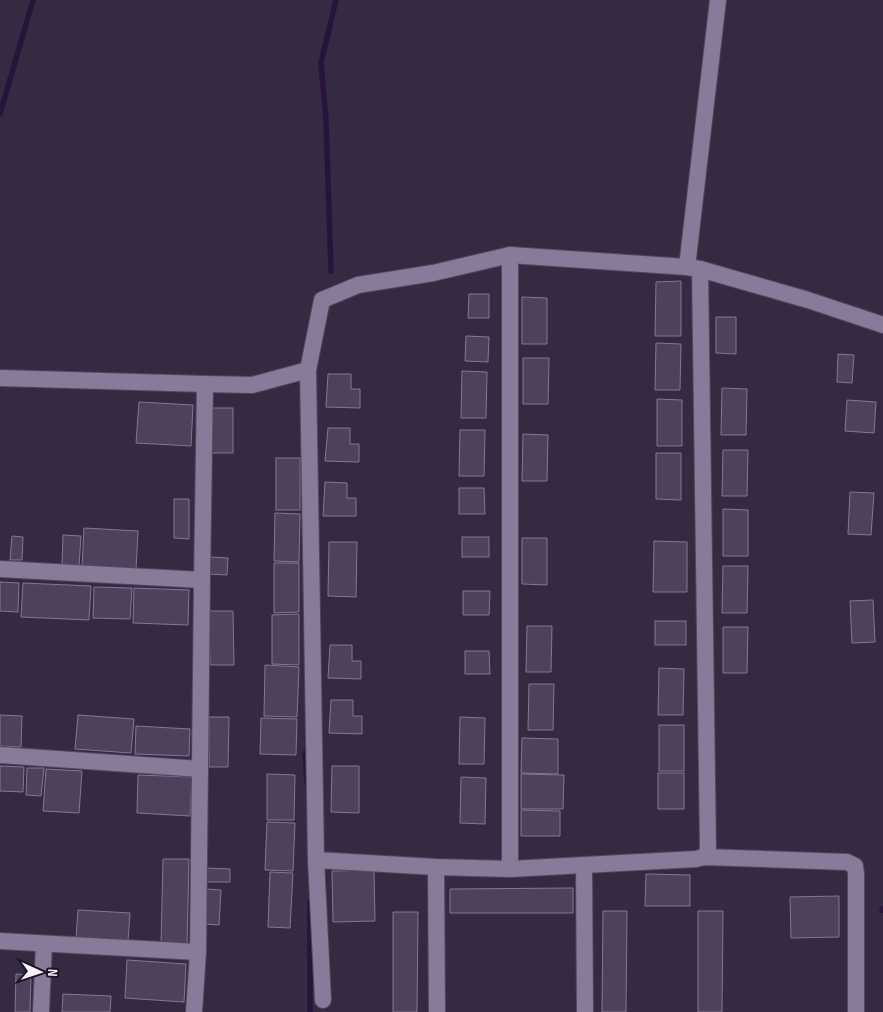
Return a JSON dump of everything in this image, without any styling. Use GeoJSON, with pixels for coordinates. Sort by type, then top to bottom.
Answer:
{"type":"FeatureCollection","features":[{"type":"Feature","properties":{"kind":"street"},"geometry":{"type":"LineString","coordinates":[[704,856],[708,850],[694,268],[718,0]]}},
{"type":"Feature","properties":{"kind":"street"},"geometry":{"type":"LineString","coordinates":[[510,255],[510,869]]}},
{"type":"Feature","properties":{"kind":"street"},"geometry":{"type":"LineString","coordinates":[[323,1000],[316,860],[308,370],[322,300],[358,285],[434,273],[510,255],[694,268],[808,300],[883,324]]}},
{"type":"Feature","properties":{"kind":"street"},"geometry":{"type":"LineString","coordinates":[[0,378],[252,385],[308,370]]}},
{"type":"Feature","properties":{"kind":"street"},"geometry":{"type":"LineString","coordinates":[[194,1012],[198,952],[205,384]]}},
{"type":"Feature","properties":{"kind":"street"},"geometry":{"type":"LineString","coordinates":[[0,569],[202,580]]}},
{"type":"Feature","properties":{"kind":"street"},"geometry":{"type":"LineString","coordinates":[[0,756],[200,769]]}},
{"type":"Feature","properties":{"kind":"street"},"geometry":{"type":"LineString","coordinates":[[316,860],[510,869],[696,859],[704,856],[847,862],[855,866],[856,874],[856,1012]]}},
{"type":"Feature","properties":{"kind":"street"},"geometry":{"type":"LineString","coordinates":[[584,865],[585,1012]]}},
{"type":"Feature","properties":{"kind":"street"},"geometry":{"type":"LineString","coordinates":[[436,867],[437,1012]]}},
{"type":"Feature","properties":{"kind":"street"},"geometry":{"type":"LineString","coordinates":[[0,942],[198,952]]}},
{"type":"Feature","properties":{"kind":"street"},"geometry":{"type":"LineString","coordinates":[[41,1012],[44,944]]}},
{"type":"Feature","properties":{"kind":"building"},"geometry":{"type":"Polygon","coordinates":[[[681,281],[681,336],[655,336],[656,282],[681,281]]]}},
{"type":"Feature","properties":{"kind":"building"},"geometry":{"type":"Polygon","coordinates":[[[469,294],[489,294],[489,318],[468,318],[469,294]]]}},
{"type":"Feature","properties":{"kind":"building"},"geometry":{"type":"Polygon","coordinates":[[[522,297],[547,298],[547,344],[522,344],[522,297]]]}},
{"type":"Feature","properties":{"kind":"building"},"geometry":{"type":"Polygon","coordinates":[[[716,317],[736,317],[736,354],[716,353],[716,317]]]}},
{"type":"Feature","properties":{"kind":"building"},"geometry":{"type":"Polygon","coordinates":[[[466,336],[489,337],[488,362],[465,361],[466,336]]]}},
{"type":"Feature","properties":{"kind":"building"},"geometry":{"type":"Polygon","coordinates":[[[656,343],[681,344],[680,390],[655,390],[656,343]]]}},
{"type":"Feature","properties":{"kind":"building"},"geometry":{"type":"Polygon","coordinates":[[[838,354],[854,355],[852,383],[837,382],[838,354]]]}},
{"type":"Feature","properties":{"kind":"building"},"geometry":{"type":"Polygon","coordinates":[[[523,358],[549,358],[548,404],[523,404],[523,358]]]}},
{"type":"Feature","properties":{"kind":"building"},"geometry":{"type":"Polygon","coordinates":[[[462,371],[487,372],[486,418],[461,418],[462,371]]]}},
{"type":"Feature","properties":{"kind":"building"},"geometry":{"type":"Polygon","coordinates":[[[328,374],[351,374],[351,389],[360,389],[360,408],[326,407],[328,374]]]}},
{"type":"Feature","properties":{"kind":"building"},"geometry":{"type":"Polygon","coordinates":[[[722,388],[747,389],[746,435],[721,435],[722,388]]]}},
{"type":"Feature","properties":{"kind":"building"},"geometry":{"type":"Polygon","coordinates":[[[657,399],[682,400],[682,446],[657,446],[657,399]]]}},
{"type":"Feature","properties":{"kind":"building"},"geometry":{"type":"Polygon","coordinates":[[[847,400],[876,402],[874,433],[845,431],[847,400]]]}},
{"type":"Feature","properties":{"kind":"building"},"geometry":{"type":"Polygon","coordinates":[[[139,402],[193,405],[191,446],[136,443],[139,402]]]}},
{"type":"Feature","properties":{"kind":"building"},"geometry":{"type":"Polygon","coordinates":[[[212,408],[233,408],[233,453],[212,453],[212,408]]]}},
{"type":"Feature","properties":{"kind":"building"},"geometry":{"type":"Polygon","coordinates":[[[328,428],[350,428],[350,444],[359,444],[359,462],[325,461],[328,428]]]}},
{"type":"Feature","properties":{"kind":"building"},"geometry":{"type":"Polygon","coordinates":[[[460,430],[485,430],[484,476],[459,476],[460,430]]]}},
{"type":"Feature","properties":{"kind":"building"},"geometry":{"type":"Polygon","coordinates":[[[523,434],[548,435],[547,481],[522,481],[523,434]]]}},
{"type":"Feature","properties":{"kind":"building"},"geometry":{"type":"Polygon","coordinates":[[[723,450],[748,450],[747,496],[722,496],[723,450]]]}},
{"type":"Feature","properties":{"kind":"building"},"geometry":{"type":"Polygon","coordinates":[[[656,453],[681,453],[681,500],[656,499],[656,453]]]}},
{"type":"Feature","properties":{"kind":"building"},"geometry":{"type":"Polygon","coordinates":[[[276,458],[300,458],[300,510],[276,510],[276,458]]]}},
{"type":"Feature","properties":{"kind":"building"},"geometry":{"type":"Polygon","coordinates":[[[325,482],[347,483],[347,498],[356,498],[356,516],[323,516],[325,482]]]}},
{"type":"Feature","properties":{"kind":"building"},"geometry":{"type":"Polygon","coordinates":[[[459,488],[484,488],[485,514],[459,514],[459,488]]]}},
{"type":"Feature","properties":{"kind":"building"},"geometry":{"type":"Polygon","coordinates":[[[850,492],[874,493],[871,535],[848,534],[850,492]]]}},
{"type":"Feature","properties":{"kind":"building"},"geometry":{"type":"Polygon","coordinates":[[[174,499],[189,499],[189,539],[174,538],[174,499]]]}},
{"type":"Feature","properties":{"kind":"building"},"geometry":{"type":"Polygon","coordinates":[[[723,509],[748,510],[748,556],[723,556],[723,509]]]}},
{"type":"Feature","properties":{"kind":"building"},"geometry":{"type":"Polygon","coordinates":[[[275,513],[300,514],[299,562],[274,561],[275,513]]]}},
{"type":"Feature","properties":{"kind":"building"},"geometry":{"type":"Polygon","coordinates":[[[84,528],[138,531],[136,570],[82,567],[84,528]]]}},
{"type":"Feature","properties":{"kind":"building"},"geometry":{"type":"Polygon","coordinates":[[[63,535],[81,536],[79,566],[62,565],[63,535]]]}},
{"type":"Feature","properties":{"kind":"building"},"geometry":{"type":"Polygon","coordinates":[[[12,536],[23,537],[22,560],[10,560],[12,536]]]}},
{"type":"Feature","properties":{"kind":"building"},"geometry":{"type":"Polygon","coordinates":[[[462,537],[489,537],[489,557],[462,557],[462,537]]]}},
{"type":"Feature","properties":{"kind":"building"},"geometry":{"type":"Polygon","coordinates":[[[522,538],[547,538],[547,585],[522,584],[522,538]]]}},
{"type":"Feature","properties":{"kind":"building"},"geometry":{"type":"Polygon","coordinates":[[[654,541],[687,542],[687,592],[653,592],[654,541]]]}},
{"type":"Feature","properties":{"kind":"building"},"geometry":{"type":"Polygon","coordinates":[[[329,542],[357,542],[356,597],[328,596],[329,542]]]}},
{"type":"Feature","properties":{"kind":"building"},"geometry":{"type":"Polygon","coordinates":[[[210,557],[228,558],[227,575],[209,574],[210,557]]]}},
{"type":"Feature","properties":{"kind":"building"},"geometry":{"type":"Polygon","coordinates":[[[274,563],[299,563],[299,612],[274,613],[274,563]]]}},
{"type":"Feature","properties":{"kind":"building"},"geometry":{"type":"Polygon","coordinates":[[[723,566],[748,566],[747,613],[722,613],[723,566]]]}},
{"type":"Feature","properties":{"kind":"building"},"geometry":{"type":"Polygon","coordinates":[[[0,582],[19,583],[18,612],[0,611],[0,582]]]}},
{"type":"Feature","properties":{"kind":"building"},"geometry":{"type":"Polygon","coordinates":[[[23,583],[91,586],[89,620],[21,617],[23,583]]]}},
{"type":"Feature","properties":{"kind":"building"},"geometry":{"type":"Polygon","coordinates":[[[94,587],[132,588],[130,619],[93,618],[94,587]]]}},
{"type":"Feature","properties":{"kind":"building"},"geometry":{"type":"Polygon","coordinates":[[[134,588],[189,590],[188,625],[133,623],[134,588]]]}},
{"type":"Feature","properties":{"kind":"building"},"geometry":{"type":"Polygon","coordinates":[[[463,591],[490,591],[489,615],[463,615],[463,591]]]}},
{"type":"Feature","properties":{"kind":"building"},"geometry":{"type":"Polygon","coordinates":[[[873,600],[875,642],[852,643],[850,601],[873,600]]]}},
{"type":"Feature","properties":{"kind":"building"},"geometry":{"type":"Polygon","coordinates":[[[209,611],[233,611],[234,665],[210,665],[209,611]]]}},
{"type":"Feature","properties":{"kind":"building"},"geometry":{"type":"Polygon","coordinates":[[[299,614],[299,665],[272,664],[272,615],[299,614]]]}},
{"type":"Feature","properties":{"kind":"building"},"geometry":{"type":"Polygon","coordinates":[[[655,621],[686,621],[686,645],[655,645],[655,621]]]}},
{"type":"Feature","properties":{"kind":"building"},"geometry":{"type":"Polygon","coordinates":[[[527,626],[552,626],[551,672],[526,672],[527,626]]]}},
{"type":"Feature","properties":{"kind":"building"},"geometry":{"type":"Polygon","coordinates":[[[723,627],[748,627],[747,673],[723,673],[723,627]]]}},
{"type":"Feature","properties":{"kind":"building"},"geometry":{"type":"Polygon","coordinates":[[[330,645],[352,645],[352,661],[361,661],[361,679],[328,678],[330,645]]]}},
{"type":"Feature","properties":{"kind":"building"},"geometry":{"type":"Polygon","coordinates":[[[465,651],[489,651],[490,674],[465,674],[465,651]]]}},
{"type":"Feature","properties":{"kind":"building"},"geometry":{"type":"Polygon","coordinates":[[[265,665],[299,667],[297,717],[264,716],[265,665]]]}},
{"type":"Feature","properties":{"kind":"building"},"geometry":{"type":"Polygon","coordinates":[[[659,668],[684,669],[683,715],[658,715],[659,668]]]}},
{"type":"Feature","properties":{"kind":"building"},"geometry":{"type":"Polygon","coordinates":[[[529,684],[554,684],[553,730],[528,730],[529,684]]]}},
{"type":"Feature","properties":{"kind":"building"},"geometry":{"type":"Polygon","coordinates":[[[331,700],[353,700],[353,716],[362,716],[362,734],[329,733],[331,700]]]}},
{"type":"Feature","properties":{"kind":"building"},"geometry":{"type":"Polygon","coordinates":[[[0,715],[22,716],[21,747],[0,746],[0,715]]]}},
{"type":"Feature","properties":{"kind":"building"},"geometry":{"type":"Polygon","coordinates":[[[78,715],[134,719],[131,753],[75,749],[78,715]]]}},
{"type":"Feature","properties":{"kind":"building"},"geometry":{"type":"Polygon","coordinates":[[[209,717],[229,717],[228,767],[209,767],[209,717]]]}},
{"type":"Feature","properties":{"kind":"building"},"geometry":{"type":"Polygon","coordinates":[[[460,717],[485,718],[484,764],[459,764],[460,717]]]}},
{"type":"Feature","properties":{"kind":"building"},"geometry":{"type":"Polygon","coordinates":[[[261,718],[297,719],[296,755],[260,754],[261,718]]]}},
{"type":"Feature","properties":{"kind":"building"},"geometry":{"type":"Polygon","coordinates":[[[659,725],[684,725],[684,771],[659,771],[659,725]]]}},
{"type":"Feature","properties":{"kind":"building"},"geometry":{"type":"Polygon","coordinates":[[[136,726],[190,729],[189,756],[135,754],[136,726]]]}},
{"type":"Feature","properties":{"kind":"building"},"geometry":{"type":"Polygon","coordinates":[[[522,738],[558,739],[558,774],[521,773],[522,738]]]}},
{"type":"Feature","properties":{"kind":"building"},"geometry":{"type":"Polygon","coordinates":[[[0,766],[24,767],[23,792],[0,791],[0,766]]]}},
{"type":"Feature","properties":{"kind":"building"},"geometry":{"type":"Polygon","coordinates":[[[332,766],[359,766],[359,813],[331,812],[332,766]]]}},
{"type":"Feature","properties":{"kind":"building"},"geometry":{"type":"Polygon","coordinates":[[[27,768],[44,768],[41,796],[26,795],[27,768]]]}},
{"type":"Feature","properties":{"kind":"building"},"geometry":{"type":"Polygon","coordinates":[[[46,769],[82,771],[79,813],[43,811],[46,769]]]}},
{"type":"Feature","properties":{"kind":"building"},"geometry":{"type":"Polygon","coordinates":[[[658,773],[684,773],[684,809],[658,809],[658,773]]]}},
{"type":"Feature","properties":{"kind":"building"},"geometry":{"type":"Polygon","coordinates":[[[267,774],[295,775],[294,820],[267,820],[267,774]]]}},
{"type":"Feature","properties":{"kind":"building"},"geometry":{"type":"Polygon","coordinates":[[[521,774],[564,775],[563,809],[521,809],[521,774]]]}},
{"type":"Feature","properties":{"kind":"building"},"geometry":{"type":"Polygon","coordinates":[[[138,775],[192,777],[190,816],[137,813],[138,775]]]}},
{"type":"Feature","properties":{"kind":"building"},"geometry":{"type":"Polygon","coordinates":[[[461,777],[486,778],[485,824],[460,823],[461,777]]]}},
{"type":"Feature","properties":{"kind":"building"},"geometry":{"type":"Polygon","coordinates":[[[521,810],[560,811],[560,836],[521,836],[521,810]]]}},
{"type":"Feature","properties":{"kind":"building"},"geometry":{"type":"Polygon","coordinates":[[[267,822],[295,823],[293,871],[265,870],[267,822]]]}},
{"type":"Feature","properties":{"kind":"building"},"geometry":{"type":"Polygon","coordinates":[[[163,859],[189,859],[187,946],[161,944],[163,859]]]}},
{"type":"Feature","properties":{"kind":"building"},"geometry":{"type":"Polygon","coordinates":[[[206,868],[230,869],[230,882],[206,882],[206,868]]]}},
{"type":"Feature","properties":{"kind":"building"},"geometry":{"type":"Polygon","coordinates":[[[374,870],[375,921],[333,922],[332,871],[374,870]]]}},
{"type":"Feature","properties":{"kind":"building"},"geometry":{"type":"Polygon","coordinates":[[[270,872],[293,873],[290,928],[268,927],[270,872]]]}},
{"type":"Feature","properties":{"kind":"building"},"geometry":{"type":"Polygon","coordinates":[[[646,874],[690,875],[690,906],[645,906],[646,874]]]}},
{"type":"Feature","properties":{"kind":"building"},"geometry":{"type":"Polygon","coordinates":[[[573,888],[573,913],[450,913],[450,889],[573,888]]]}},
{"type":"Feature","properties":{"kind":"building"},"geometry":{"type":"Polygon","coordinates":[[[206,889],[221,890],[219,925],[204,924],[206,889]]]}},
{"type":"Feature","properties":{"kind":"building"},"geometry":{"type":"Polygon","coordinates":[[[839,896],[839,937],[791,938],[790,897],[839,896]]]}},
{"type":"Feature","properties":{"kind":"building"},"geometry":{"type":"Polygon","coordinates":[[[78,910],[130,913],[128,941],[76,938],[78,910]]]}},
{"type":"Feature","properties":{"kind":"building"},"geometry":{"type":"Polygon","coordinates":[[[603,911],[627,911],[626,1012],[602,1012],[603,911]]]}},
{"type":"Feature","properties":{"kind":"building"},"geometry":{"type":"Polygon","coordinates":[[[698,911],[723,911],[722,1012],[698,1012],[698,911]]]}},
{"type":"Feature","properties":{"kind":"building"},"geometry":{"type":"Polygon","coordinates":[[[393,912],[418,912],[417,1012],[393,1012],[393,912]]]}},
{"type":"Feature","properties":{"kind":"building"},"geometry":{"type":"Polygon","coordinates":[[[127,960],[186,964],[184,1002],[125,998],[127,960]]]}},
{"type":"Feature","properties":{"kind":"building"},"geometry":{"type":"Polygon","coordinates":[[[16,974],[31,975],[30,1012],[15,1012],[16,974]]]}},
{"type":"Feature","properties":{"kind":"building"},"geometry":{"type":"Polygon","coordinates":[[[63,994],[111,996],[110,1012],[62,1012],[63,994]]]}},
{"type":"Feature","properties":{"kind":"waterway"},"geometry":{"type":"LineString","coordinates":[[0,114],[33,0]]}},
{"type":"Feature","properties":{"kind":"waterway"},"geometry":{"type":"LineString","coordinates":[[331,271],[326,120],[321,63],[336,0]]}},
{"type":"Feature","properties":{"kind":"waterway"},"geometry":{"type":"LineString","coordinates":[[305,753],[307,782]]}},
{"type":"Feature","properties":{"kind":"waterway"},"geometry":{"type":"LineString","coordinates":[[310,902],[310,1012]]}}]}
